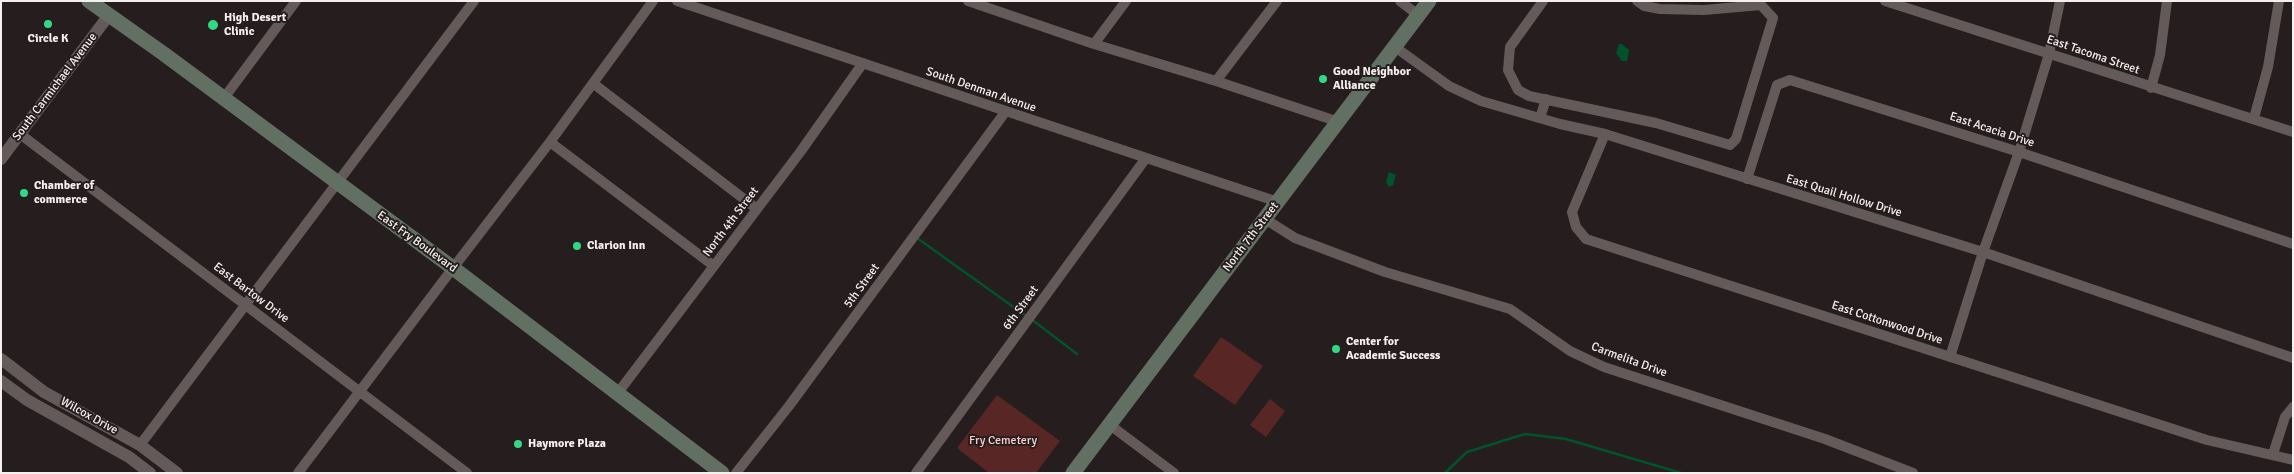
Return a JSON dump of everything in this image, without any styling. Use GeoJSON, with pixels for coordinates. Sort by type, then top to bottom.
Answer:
{"type":"FeatureCollection","features":[{"type":"Feature","properties":{"kind":"main road","name":"East Fry Boulevard"},"geometry":{"type":"LineString","coordinates":[[89,1],[224,98],[452,268],[722,473]]}},
{"type":"Feature","properties":{"kind":"main road","name":"North 7th Street"},"geometry":{"type":"LineString","coordinates":[[1073,473],[1429,1]]}},
{"type":"Feature","properties":{"kind":"street"},"geometry":{"type":"LineString","coordinates":[[224,98],[296,1]]}},
{"type":"Feature","properties":{"kind":"street"},"geometry":{"type":"LineString","coordinates":[[140,445],[244,304],[474,1]]}},
{"type":"Feature","properties":{"kind":"street"},"geometry":{"type":"LineString","coordinates":[[298,473],[452,268],[594,84],[653,1]]}},
{"type":"Feature","properties":{"kind":"street","name":"South Denman Avenue"},"geometry":{"type":"LineString","coordinates":[[677,1],[1278,202]]}},
{"type":"Feature","properties":{"kind":"street"},"geometry":{"type":"LineString","coordinates":[[1094,44],[1126,1]]}},
{"type":"Feature","properties":{"kind":"street"},"geometry":{"type":"LineString","coordinates":[[1216,81],[1277,1]]}},
{"type":"Feature","properties":{"kind":"street"},"geometry":{"type":"LineString","coordinates":[[1400,1],[1418,15]]}},
{"type":"Feature","properties":{"kind":"street"},"geometry":{"type":"LineString","coordinates":[[1543,1],[1510,47],[1508,70],[1518,90],[1529,96],[1656,123],[1730,145],[1736,139],[1773,18],[1762,5],[1704,10],[1660,9],[1644,6],[1638,1]]}},
{"type":"Feature","properties":{"kind":"street","name":"East Tacoma Street"},"geometry":{"type":"LineString","coordinates":[[1885,1],[2150,88],[2254,118],[2293,132]]}},
{"type":"Feature","properties":{"kind":"street"},"geometry":{"type":"LineString","coordinates":[[1950,357],[1983,252],[2019,152],[2050,54],[2060,1]]}},
{"type":"Feature","properties":{"kind":"street"},"geometry":{"type":"LineString","coordinates":[[2150,88],[2160,54],[2168,1]]}},
{"type":"Feature","properties":{"kind":"street"},"geometry":{"type":"LineString","coordinates":[[2254,118],[2268,68],[2279,1]]}},
{"type":"Feature","properties":{"kind":"street"},"geometry":{"type":"LineString","coordinates":[[975,2],[1094,44],[1216,81],[1338,123]]}},
{"type":"Feature","properties":{"kind":"street","name":"South Carmichael Avenue"},"geometry":{"type":"LineString","coordinates":[[1,159],[109,15]]}},
{"type":"Feature","properties":{"kind":"street","name":"East Quail Hollow Drive"},"geometry":{"type":"LineString","coordinates":[[1395,47],[1449,86],[1481,101],[1605,134],[1983,252],[2293,358]]}},
{"type":"Feature","properties":{"kind":"street","name":"North 4th Street"},"geometry":{"type":"LineString","coordinates":[[617,394],[757,209],[863,63]]}},
{"type":"Feature","properties":{"kind":"street","name":"East Acacia Drive"},"geometry":{"type":"LineString","coordinates":[[1747,179],[1777,85],[1790,80],[2019,152],[2293,244]]}},
{"type":"Feature","properties":{"kind":"street"},"geometry":{"type":"LineString","coordinates":[[594,84],[757,209]]}},
{"type":"Feature","properties":{"kind":"street"},"geometry":{"type":"LineString","coordinates":[[1540,118],[1546,100]]}},
{"type":"Feature","properties":{"kind":"street","name":"5th Street"},"geometry":{"type":"LineString","coordinates":[[736,473],[790,406],[1006,111]]}},
{"type":"Feature","properties":{"kind":"street","name":"East Bartow Drive"},"geometry":{"type":"LineString","coordinates":[[20,134],[467,473]]}},
{"type":"Feature","properties":{"kind":"street","name":"East Cottonwood Drive"},"geometry":{"type":"LineString","coordinates":[[1605,134],[1572,212],[1576,227],[1586,239],[2207,440],[2293,460]]}},
{"type":"Feature","properties":{"kind":"street"},"geometry":{"type":"LineString","coordinates":[[550,142],[714,266]]}},
{"type":"Feature","properties":{"kind":"street","name":"6th Street"},"geometry":{"type":"LineString","coordinates":[[916,473],[1146,158]]}},
{"type":"Feature","properties":{"kind":"street","name":"Carmelita Drive"},"geometry":{"type":"LineString","coordinates":[[1265,219],[1295,238],[1386,272],[1510,309],[1570,351],[1604,367],[1826,439],[1913,473]]}},
{"type":"Feature","properties":{"kind":"street","name":"Wilcox Drive"},"geometry":{"type":"LineString","coordinates":[[1,359],[44,392],[140,445],[177,473]]}},
{"type":"Feature","properties":{"kind":"street","name":"Wilcox Drive"},"geometry":{"type":"LineString","coordinates":[[1,381],[27,400],[129,457],[150,473]]}},
{"type":"Feature","properties":{"kind":"street"},"geometry":{"type":"LineString","coordinates":[[2273,454],[2285,417],[2293,407]]}},
{"type":"Feature","properties":{"kind":"street"},"geometry":{"type":"LineString","coordinates":[[1110,425],[1174,473]]}},
{"type":"Feature","properties":{"kind":"green space"},"geometry":{"type":"Polygon","coordinates":[[[1221,337],[1263,366],[1235,405],[1193,376],[1221,337]]]}},
{"type":"Feature","properties":{"kind":"green space","name":"Fry Cemetery"},"geometry":{"type":"Polygon","coordinates":[[[997,395],[1060,441],[1036,473],[989,473],[957,448],[997,395]]]}},
{"type":"Feature","properties":{"kind":"green space"},"geometry":{"type":"Polygon","coordinates":[[[1270,399],[1285,411],[1266,437],[1250,425],[1270,399]]]}},
{"type":"Feature","properties":{"kind":"shaded area"},"geometry":{"type":"Polygon","coordinates":[[[1619,44],[1622,44],[1629,50],[1627,61],[1622,61],[1616,53],[1619,44]]]}},
{"type":"Feature","properties":{"kind":"shaded area"},"geometry":{"type":"Polygon","coordinates":[[[1389,172],[1396,175],[1393,185],[1389,187],[1386,182],[1389,172]]]}},
{"type":"Feature","properties":{"kind":"waterway"},"geometry":{"type":"LineString","coordinates":[[917,238],[1026,316]]}},
{"type":"Feature","properties":{"kind":"waterway"},"geometry":{"type":"LineString","coordinates":[[1031,319],[1077,354]]}},
{"type":"Feature","properties":{"kind":"waterway"},"geometry":{"type":"LineString","coordinates":[[1445,473],[1467,452],[1525,434],[1566,439],[1681,473]]}},
{"type":"Feature","properties":{"kind":"place","name":"Circle K"},"geometry":{"type":"Point","coordinates":[48,24]}},
{"type":"Feature","properties":{"kind":"place","name":"High Desert Clinic"},"geometry":{"type":"Point","coordinates":[213,25]}},
{"type":"Feature","properties":{"kind":"place","name":"Good Neighbor Alliance"},"geometry":{"type":"Point","coordinates":[1323,79]}},
{"type":"Feature","properties":{"kind":"place","name":"Chamber of commerce"},"geometry":{"type":"Point","coordinates":[24,193]}},
{"type":"Feature","properties":{"kind":"place","name":"Clarion Inn"},"geometry":{"type":"Point","coordinates":[577,246]}},
{"type":"Feature","properties":{"kind":"place","name":"Center for Academic Success"},"geometry":{"type":"Point","coordinates":[1336,349]}},
{"type":"Feature","properties":{"kind":"place","name":"Haymore Plaza"},"geometry":{"type":"Point","coordinates":[518,444]}}]}
